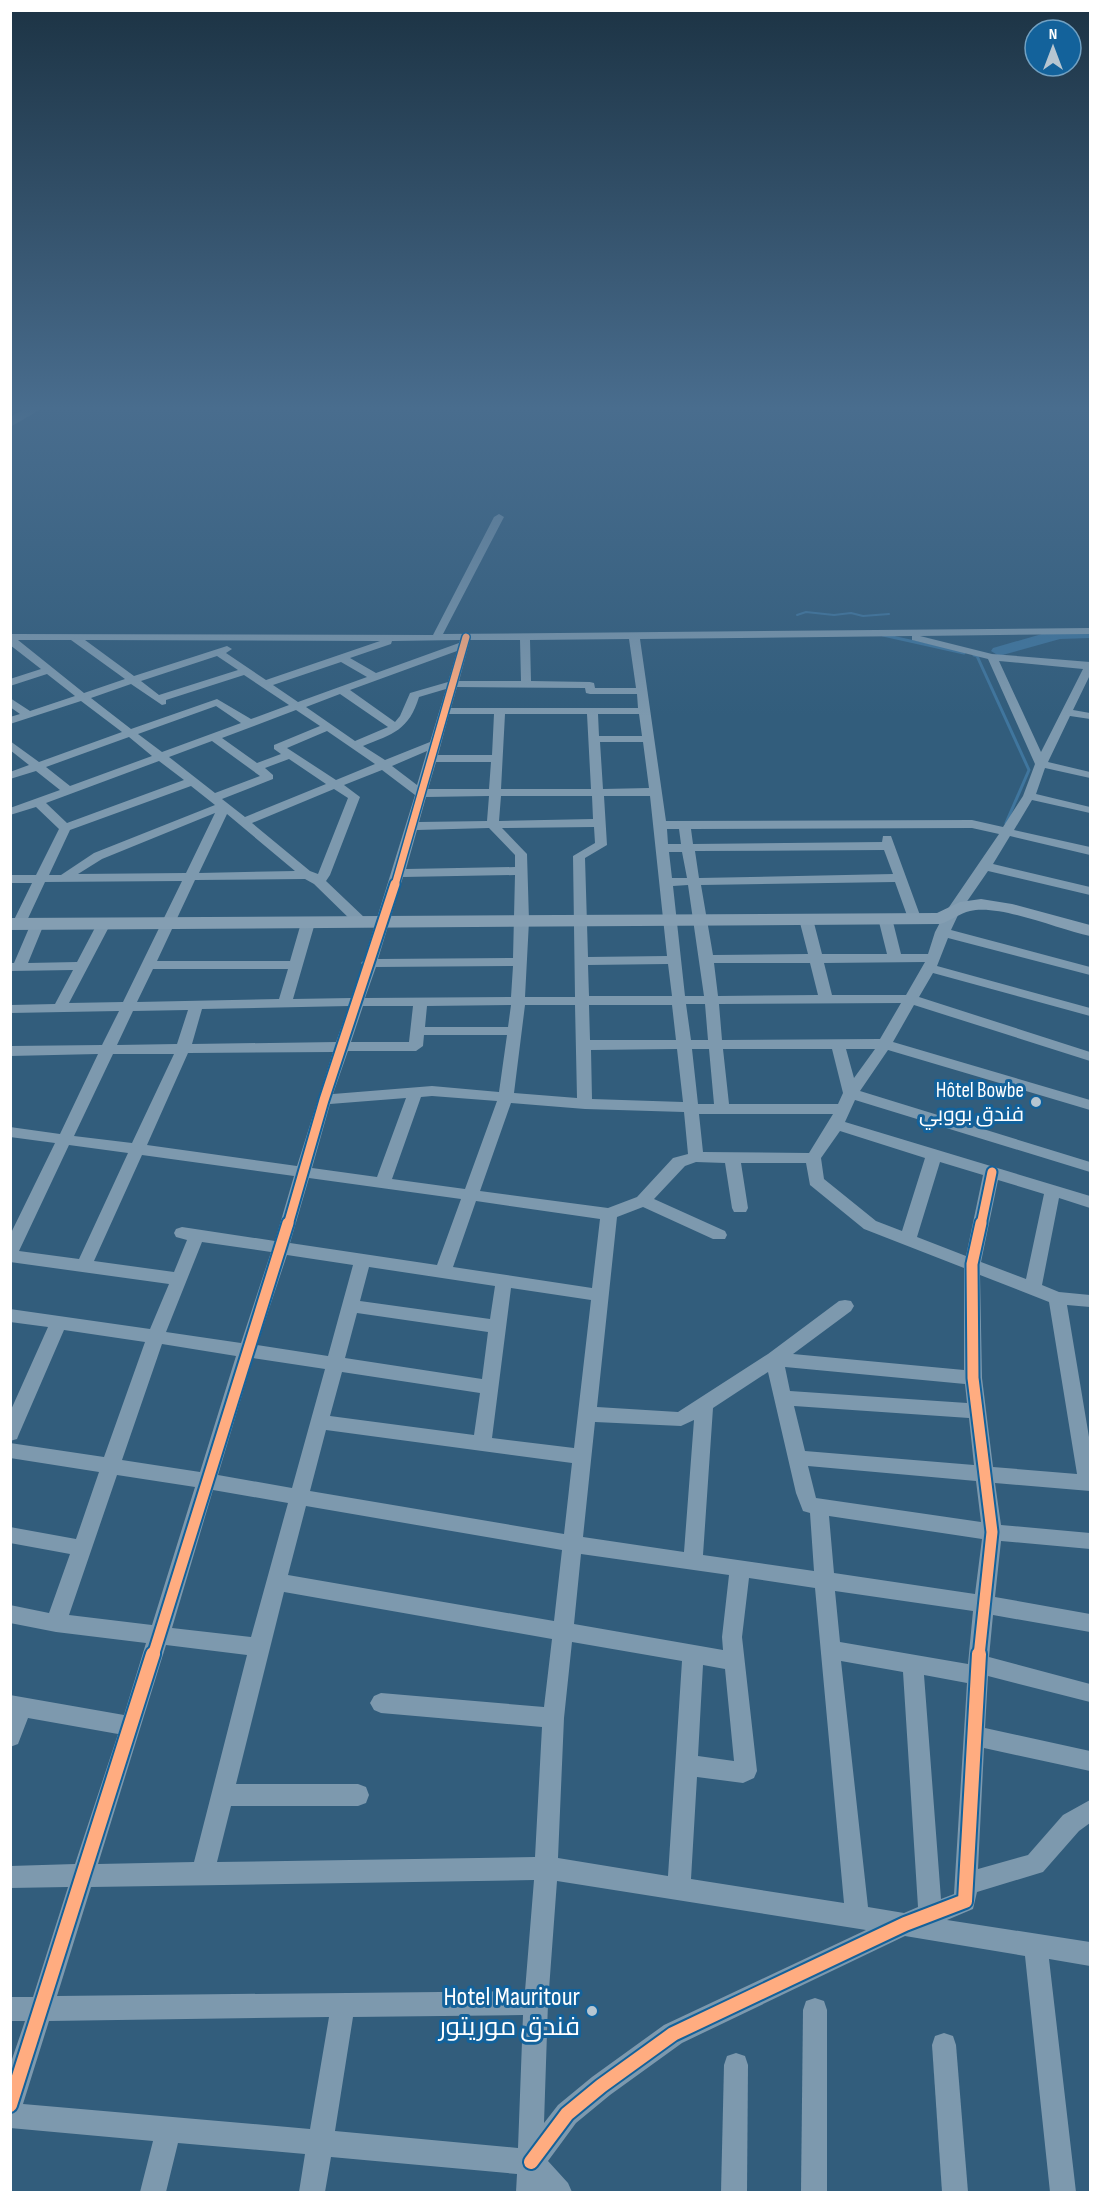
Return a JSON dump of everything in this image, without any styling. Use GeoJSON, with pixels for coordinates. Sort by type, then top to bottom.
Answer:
{"type":"FeatureCollection","features":[{"type":"Feature","properties":{"kind":"street"},"geometry":{"type":"LineString","coordinates":[[437,637],[499,517]]}},
{"type":"Feature","properties":{"kind":"street"},"geometry":{"type":"LineString","coordinates":[[10,638],[437,637],[465,641],[525,637],[1090,631]]}},
{"type":"Feature","properties":{"kind":"street"},"geometry":{"type":"LineString","coordinates":[[896,633],[992,657],[1090,666],[1041,764],[1029,796],[952,913],[942,932],[931,963],[871,1067],[850,1093],[836,1125],[813,1158],[816,1181],[870,1225],[1057,1298],[1090,1301]]}},
{"type":"Feature","properties":{"kind":"street"},"geometry":{"type":"LineString","coordinates":[[634,636],[660,825],[696,1157]]}},
{"type":"Feature","properties":{"kind":"street"},"geometry":{"type":"LineString","coordinates":[[525,637],[526,685]]}},
{"type":"Feature","properties":{"kind":"street"},"geometry":{"type":"LineString","coordinates":[[10,638],[81,697],[317,877],[361,922]]}},
{"type":"Feature","properties":{"kind":"street"},"geometry":{"type":"LineString","coordinates":[[75,638],[160,700],[177,692],[246,671]]}},
{"type":"Feature","properties":{"kind":"street"},"geometry":{"type":"LineString","coordinates":[[10,721],[257,638]]}},
{"type":"Feature","properties":{"kind":"street"},"geometry":{"type":"LineString","coordinates":[[265,684],[399,638]]}},
{"type":"Feature","properties":{"kind":"street"},"geometry":{"type":"LineString","coordinates":[[10,812],[375,678],[465,641]]}},
{"type":"Feature","properties":{"kind":"street"},"geometry":{"type":"LineString","coordinates":[[10,2105],[281,1247],[324,1100],[368,963],[384,922],[465,641]]}},
{"type":"Feature","properties":{"kind":"street"},"geometry":{"type":"LineString","coordinates":[[218,652],[385,766],[420,793],[655,792]]}},
{"type":"Feature","properties":{"kind":"street"},"geometry":{"type":"LineString","coordinates":[[992,657],[1041,764]]}},
{"type":"Feature","properties":{"kind":"street"},"geometry":{"type":"LineString","coordinates":[[342,658],[375,678]]}},
{"type":"Feature","properties":{"kind":"street"},"geometry":{"type":"LineString","coordinates":[[10,683],[48,670]]}},
{"type":"Feature","properties":{"kind":"street"},"geometry":{"type":"LineString","coordinates":[[354,745],[397,728],[410,713],[414,695],[453,684],[590,685],[590,691],[642,692]]}},
{"type":"Feature","properties":{"kind":"street"},"geometry":{"type":"LineString","coordinates":[[342,690],[397,728]]}},
{"type":"Feature","properties":{"kind":"street"},"geometry":{"type":"LineString","coordinates":[[177,692],[199,708]]}},
{"type":"Feature","properties":{"kind":"street"},"geometry":{"type":"LineString","coordinates":[[10,700],[28,715]]}},
{"type":"Feature","properties":{"kind":"street"},"geometry":{"type":"LineString","coordinates":[[10,776],[217,702],[250,724]]}},
{"type":"Feature","properties":{"kind":"street"},"geometry":{"type":"LineString","coordinates":[[444,711],[644,711]]}},
{"type":"Feature","properties":{"kind":"street"},"geometry":{"type":"LineString","coordinates":[[443,1271],[506,1096],[518,1002],[522,921],[521,854],[493,826],[500,711]]}},
{"type":"Feature","properties":{"kind":"street"},"geometry":{"type":"LineString","coordinates":[[585,1104],[579,856],[601,845],[592,712]]}},
{"type":"Feature","properties":{"kind":"street"},"geometry":{"type":"LineString","coordinates":[[1067,712],[1090,717]]}},
{"type":"Feature","properties":{"kind":"street"},"geometry":{"type":"LineString","coordinates":[[317,877],[354,797],[278,747],[328,727]]}},
{"type":"Feature","properties":{"kind":"street"},"geometry":{"type":"LineString","coordinates":[[62,879],[98,856],[269,777],[213,737]]}},
{"type":"Feature","properties":{"kind":"street"},"geometry":{"type":"LineString","coordinates":[[595,739],[648,739]]}},
{"type":"Feature","properties":{"kind":"street"},"geometry":{"type":"LineString","coordinates":[[246,821],[435,744]]}},
{"type":"Feature","properties":{"kind":"street"},"geometry":{"type":"LineString","coordinates":[[12,747],[69,791]]}},
{"type":"Feature","properties":{"kind":"street"},"geometry":{"type":"LineString","coordinates":[[255,768],[290,755]]}},
{"type":"Feature","properties":{"kind":"street"},"geometry":{"type":"LineString","coordinates":[[431,758],[496,759]]}},
{"type":"Feature","properties":{"kind":"street"},"geometry":{"type":"LineString","coordinates":[[1041,764],[1090,775]]}},
{"type":"Feature","properties":{"kind":"street"},"geometry":{"type":"LineString","coordinates":[[81,966],[15,967],[22,924],[65,828],[192,781]]}},
{"type":"Feature","properties":{"kind":"street"},"geometry":{"type":"LineString","coordinates":[[1029,796],[1090,810]]}},
{"type":"Feature","properties":{"kind":"street"},"geometry":{"type":"LineString","coordinates":[[38,802],[65,828]]}},
{"type":"Feature","properties":{"kind":"street"},"geometry":{"type":"LineString","coordinates":[[179,1279],[10,1254],[190,877],[219,802]]}},
{"type":"Feature","properties":{"kind":"street"},"geometry":{"type":"LineString","coordinates":[[411,826],[600,823]]}},
{"type":"Feature","properties":{"kind":"street"},"geometry":{"type":"LineString","coordinates":[[882,824],[914,918]]}},
{"type":"Feature","properties":{"kind":"street"},"geometry":{"type":"LineString","coordinates":[[660,825],[972,824],[1090,851]]}},
{"type":"Feature","properties":{"kind":"street"},"geometry":{"type":"LineString","coordinates":[[684,825],[707,959],[722,1110]]}},
{"type":"Feature","properties":{"kind":"street"},"geometry":{"type":"LineString","coordinates":[[662,848],[889,846]]}},
{"type":"Feature","properties":{"kind":"street"},"geometry":{"type":"LineString","coordinates":[[985,866],[1090,891]]}},
{"type":"Feature","properties":{"kind":"street"},"geometry":{"type":"LineString","coordinates":[[398,873],[522,872]]}},
{"type":"Feature","properties":{"kind":"street"},"geometry":{"type":"LineString","coordinates":[[10,879],[317,877]]}},
{"type":"Feature","properties":{"kind":"street"},"geometry":{"type":"LineString","coordinates":[[666,882],[900,878]]}},
{"type":"Feature","properties":{"kind":"street"},"geometry":{"type":"LineString","coordinates":[[22,924],[940,918],[974,904],[992,906],[1090,931]]}},
{"type":"Feature","properties":{"kind":"street"},"geometry":{"type":"LineString","coordinates":[[885,918],[895,958]]}},
{"type":"Feature","properties":{"kind":"street"},"geometry":{"type":"LineString","coordinates":[[806,919],[826,999]]}},
{"type":"Feature","properties":{"kind":"street"},"geometry":{"type":"LineString","coordinates":[[285,1003],[308,923]]}},
{"type":"Feature","properties":{"kind":"street"},"geometry":{"type":"LineString","coordinates":[[60,1008],[103,925]]}},
{"type":"Feature","properties":{"kind":"street"},"geometry":{"type":"LineString","coordinates":[[942,932],[1090,971]]}},
{"type":"Feature","properties":{"kind":"street"},"geometry":{"type":"LineString","coordinates":[[707,959],[895,958],[931,963],[1090,1012]]}},
{"type":"Feature","properties":{"kind":"street"},"geometry":{"type":"LineString","coordinates":[[581,961],[675,960]]}},
{"type":"Feature","properties":{"kind":"street"},"geometry":{"type":"LineString","coordinates":[[368,963],[520,962]]}},
{"type":"Feature","properties":{"kind":"street"},"geometry":{"type":"LineString","coordinates":[[148,965],[296,965]]}},
{"type":"Feature","properties":{"kind":"street"},"geometry":{"type":"LineString","coordinates":[[10,1009],[355,1002],[910,999],[1090,1057]]}},
{"type":"Feature","properties":{"kind":"street"},"geometry":{"type":"LineString","coordinates":[[10,1051],[416,1046],[420,1002]]}},
{"type":"Feature","properties":{"kind":"street"},"geometry":{"type":"LineString","coordinates":[[84,1266],[183,1049],[196,1005]]}},
{"type":"Feature","properties":{"kind":"street"},"geometry":{"type":"LineString","coordinates":[[417,1031],[514,1031]]}},
{"type":"Feature","properties":{"kind":"street"},"geometry":{"type":"LineString","coordinates":[[838,1044],[850,1093]]}},
{"type":"Feature","properties":{"kind":"street"},"geometry":{"type":"LineString","coordinates":[[583,1045],[884,1044],[1090,1105]]}},
{"type":"Feature","properties":{"kind":"street"},"geometry":{"type":"LineString","coordinates":[[324,1100],[432,1090],[585,1104],[676,1106],[691,1109],[843,1109]]}},
{"type":"Feature","properties":{"kind":"street"},"geometry":{"type":"LineString","coordinates":[[383,1183],[415,1093]]}},
{"type":"Feature","properties":{"kind":"street"},"geometry":{"type":"LineString","coordinates":[[850,1093],[1090,1167]]}},
{"type":"Feature","properties":{"kind":"street"},"geometry":{"type":"LineString","coordinates":[[836,1125],[1090,1202]]}},
{"type":"Feature","properties":{"kind":"street"},"geometry":{"type":"LineString","coordinates":[[10,1132],[609,1214],[643,1202],[679,1162],[696,1157],[813,1158]]}},
{"type":"Feature","properties":{"kind":"street"},"geometry":{"type":"LineString","coordinates":[[907,1241],[934,1155]]}},
{"type":"Feature","properties":{"kind":"street"},"geometry":{"type":"LineString","coordinates":[[732,1157],[741,1208]]}},
{"type":"Feature","properties":{"kind":"street"},"geometry":{"type":"LineString","coordinates":[[531,2162],[567,2114],[601,2086],[673,2034],[905,1924],[965,1901],[978,1669],[992,1532],[976,1411],[972,1264],[992,1172]]}},
{"type":"Feature","properties":{"kind":"street"},"geometry":{"type":"LineString","coordinates":[[1033,1287],[1053,1191]]}},
{"type":"Feature","properties":{"kind":"street"},"geometry":{"type":"LineString","coordinates":[[643,1202],[719,1235]]}},
{"type":"Feature","properties":{"kind":"street"},"geometry":{"type":"LineString","coordinates":[[529,2193],[536,2003],[546,1868],[553,1718],[609,1214]]}},
{"type":"Feature","properties":{"kind":"street"},"geometry":{"type":"LineString","coordinates":[[56,1623],[156,1336],[179,1279],[189,1234],[599,1295]]}},
{"type":"Feature","properties":{"kind":"street"},"geometry":{"type":"LineString","coordinates":[[203,1873],[259,1647],[363,1260]]}},
{"type":"Feature","properties":{"kind":"street"},"geometry":{"type":"LineString","coordinates":[[482,1444],[504,1281]]}},
{"type":"Feature","properties":{"kind":"street"},"geometry":{"type":"LineString","coordinates":[[798,1458],[1089,1483],[1057,1298]]}},
{"type":"Feature","properties":{"kind":"street"},"geometry":{"type":"LineString","coordinates":[[350,1306],[498,1327]]}},
{"type":"Feature","properties":{"kind":"street"},"geometry":{"type":"LineString","coordinates":[[586,1414],[681,1419],[774,1359],[845,1306]]}},
{"type":"Feature","properties":{"kind":"street"},"geometry":{"type":"LineString","coordinates":[[10,1315],[490,1387]]}},
{"type":"Feature","properties":{"kind":"street"},"geometry":{"type":"LineString","coordinates":[[10,1434],[59,1322]]}},
{"type":"Feature","properties":{"kind":"street"},"geometry":{"type":"LineString","coordinates":[[774,1359],[974,1378]]}},
{"type":"Feature","properties":{"kind":"street"},"geometry":{"type":"LineString","coordinates":[[774,1359],[810,1505],[992,1532],[1090,1541]]}},
{"type":"Feature","properties":{"kind":"street"},"geometry":{"type":"LineString","coordinates":[[783,1398],[976,1411]]}},
{"type":"Feature","properties":{"kind":"street"},"geometry":{"type":"LineString","coordinates":[[693,1563],[704,1404]]}},
{"type":"Feature","properties":{"kind":"street"},"geometry":{"type":"LineString","coordinates":[[320,1422],[581,1457]]}},
{"type":"Feature","properties":{"kind":"street"},"geometry":{"type":"LineString","coordinates":[[10,1450],[207,1481],[573,1544],[984,1604],[1090,1623]]}},
{"type":"Feature","properties":{"kind":"street"},"geometry":{"type":"LineString","coordinates":[[819,1506],[830,1650],[857,1916]]}},
{"type":"Feature","properties":{"kind":"street"},"geometry":{"type":"LineString","coordinates":[[10,1535],[82,1548]]}},
{"type":"Feature","properties":{"kind":"street"},"geometry":{"type":"LineString","coordinates":[[687,1765],[743,1773],[746,1771],[732,1637],[740,1570]]}},
{"type":"Feature","properties":{"kind":"street"},"geometry":{"type":"LineString","coordinates":[[278,1582],[561,1633],[733,1661]]}},
{"type":"Feature","properties":{"kind":"street"},"geometry":{"type":"LineString","coordinates":[[10,1614],[56,1623],[259,1647]]}},
{"type":"Feature","properties":{"kind":"street"},"geometry":{"type":"LineString","coordinates":[[830,1650],[913,1664],[978,1669],[1090,1693]]}},
{"type":"Feature","properties":{"kind":"street"},"geometry":{"type":"LineString","coordinates":[[679,1889],[693,1654]]}},
{"type":"Feature","properties":{"kind":"street"},"geometry":{"type":"LineString","coordinates":[[913,1664],[930,1913]]}},
{"type":"Feature","properties":{"kind":"street"},"geometry":{"type":"LineString","coordinates":[[381,1703],[553,1718]]}},
{"type":"Feature","properties":{"kind":"street"},"geometry":{"type":"LineString","coordinates":[[10,1737],[16,1706],[131,1726]]}},
{"type":"Feature","properties":{"kind":"street"},"geometry":{"type":"LineString","coordinates":[[974,1736],[1090,1761]]}},
{"type":"Feature","properties":{"kind":"street"},"geometry":{"type":"LineString","coordinates":[[222,1795],[358,1795]]}},
{"type":"Feature","properties":{"kind":"street"},"geometry":{"type":"LineString","coordinates":[[965,1884],[1035,1864],[1084,1820]]}},
{"type":"Feature","properties":{"kind":"street"},"geometry":{"type":"LineString","coordinates":[[10,1877],[546,1868],[1090,1954]]}},
{"type":"Feature","properties":{"kind":"street"},"geometry":{"type":"LineString","coordinates":[[1036,1945],[1063,2193]]}},
{"type":"Feature","properties":{"kind":"street"},"geometry":{"type":"LineString","coordinates":[[10,2009],[536,2003]]}},
{"type":"Feature","properties":{"kind":"street"},"geometry":{"type":"LineString","coordinates":[[312,2193],[343,2005]]}},
{"type":"Feature","properties":{"kind":"street"},"geometry":{"type":"LineString","coordinates":[[814,2193],[815,2010]]}},
{"type":"Feature","properties":{"kind":"street"},"geometry":{"type":"LineString","coordinates":[[945,2045],[955,2193]]}},
{"type":"Feature","properties":{"kind":"street"},"geometry":{"type":"LineString","coordinates":[[734,2193],[736,2065]]}},
{"type":"Feature","properties":{"kind":"street"},"geometry":{"type":"LineString","coordinates":[[10,2115],[531,2162],[559,2193]]}},
{"type":"Feature","properties":{"kind":"street"},"geometry":{"type":"LineString","coordinates":[[153,2193],[169,2130]]}},
{"type":"Feature","properties":{"kind":"waterway"},"geometry":{"type":"LineString","coordinates":[[797,615],[806,612],[834,615],[851,613],[863,616],[889,614]]}},
{"type":"Feature","properties":{"kind":"waterway"},"geometry":{"type":"LineString","coordinates":[[999,651],[1059,634],[1090,634]]}},
{"type":"Feature","properties":{"kind":"waterway"},"geometry":{"type":"LineString","coordinates":[[883,635],[964,653]]}},
{"type":"Feature","properties":{"kind":"waterway"},"geometry":{"type":"LineString","coordinates":[[974,655],[977,656],[1029,770],[1006,823]]}},
{"type":"Feature","properties":{"kind":"cycle path"},"geometry":{"type":"LineString","coordinates":[[10,2105],[281,1247],[324,1100],[384,922],[466,637]]}},
{"type":"Feature","properties":{"kind":"cycle path"},"geometry":{"type":"LineString","coordinates":[[531,2162],[567,2114],[601,2086],[673,2034],[905,1924],[965,1901],[978,1664],[992,1532],[973,1378],[972,1264],[992,1172]]}},
{"type":"Feature","properties":{"kind":"place","name":"Hôtel Bowbe فندق بووبي"},"geometry":{"type":"Point","coordinates":[1036,1102]}},
{"type":"Feature","properties":{"kind":"place","name":"Hotel Mauritour فندق موريتور"},"geometry":{"type":"Point","coordinates":[592,2011]}}]}
